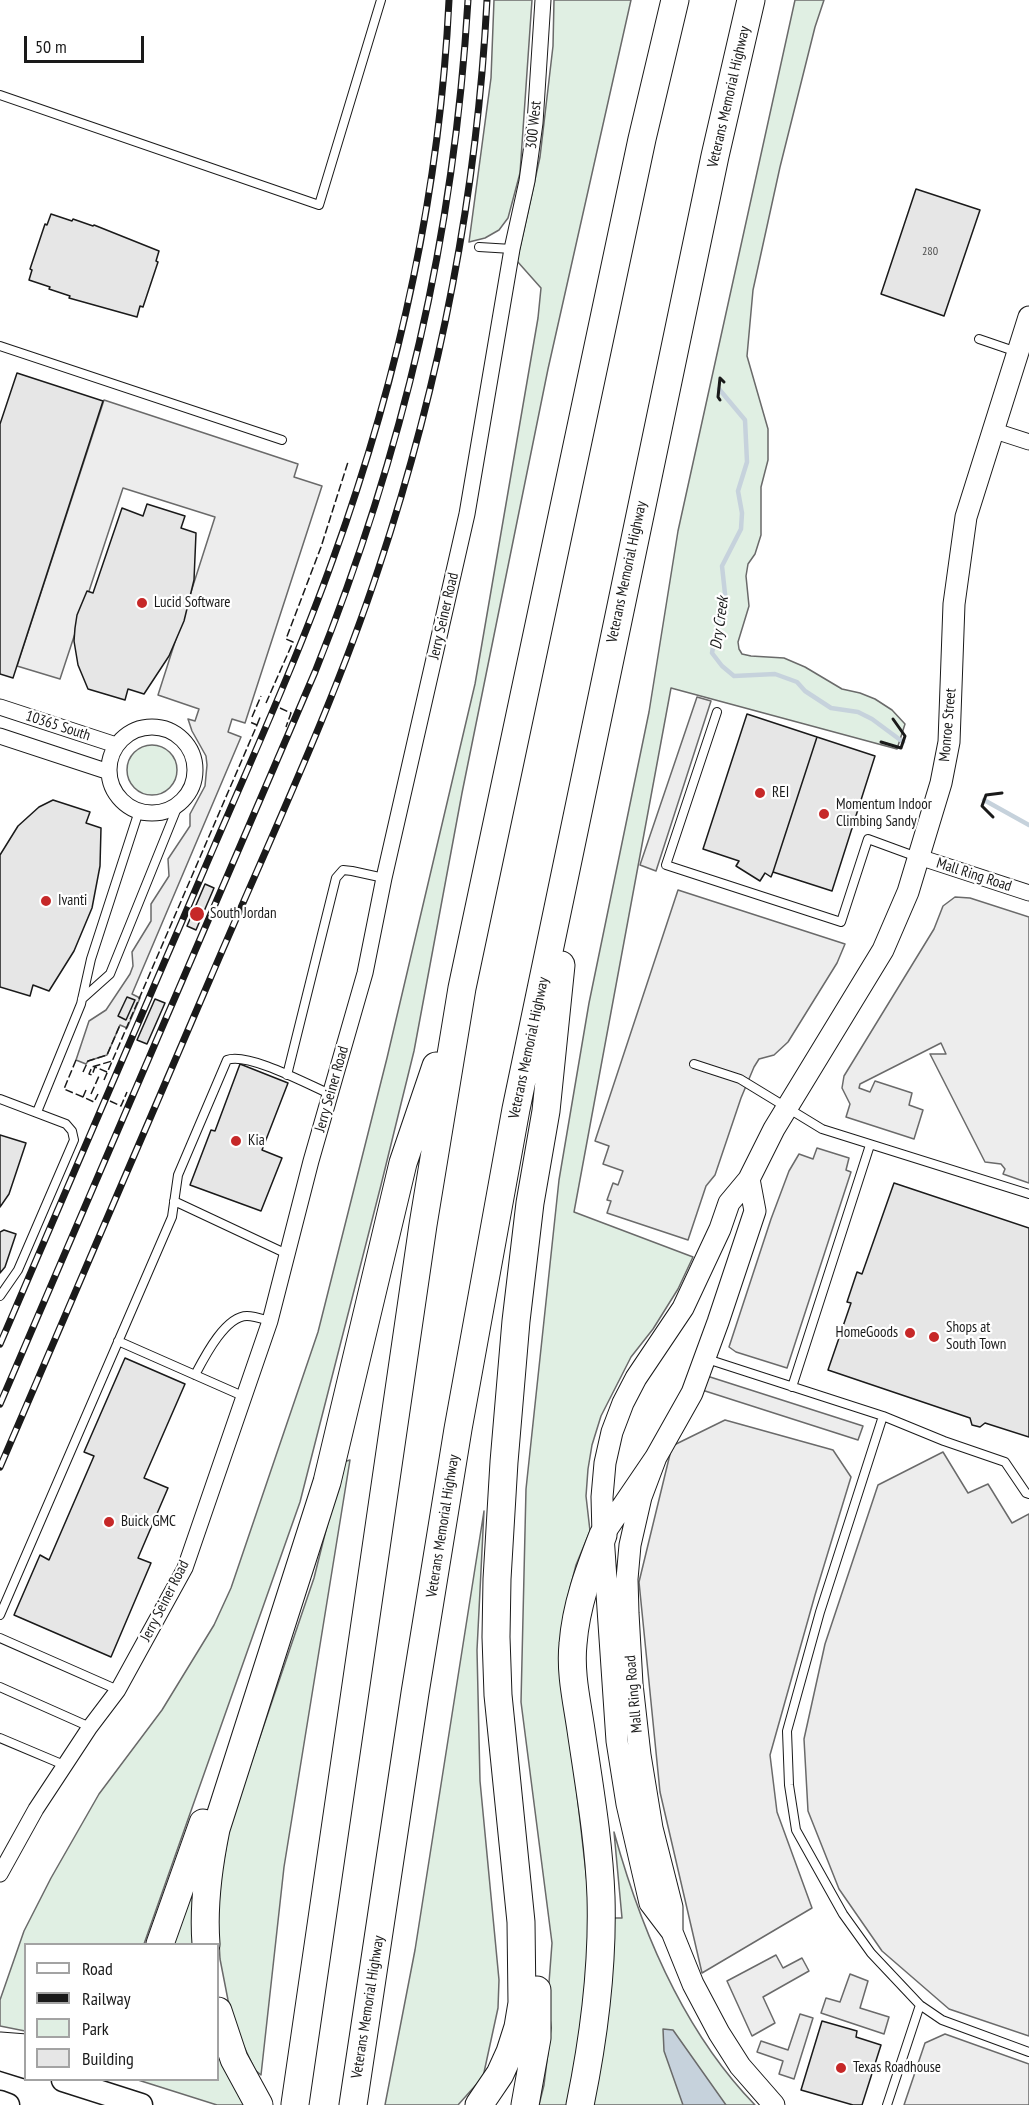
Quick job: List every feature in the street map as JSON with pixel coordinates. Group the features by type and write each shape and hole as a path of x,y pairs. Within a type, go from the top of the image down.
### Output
{"highway":[{"path":"296,2103 423,1226 462,988 640,150 675,0"},
{"name":"Veterans Memorial Highway","path":"353,2105 415,1694 458,1429 514,1120 712,168 751,0"},
{"path":"479,2105 500,2074 510,2052 518,2027 523,1991 521,1923 498,1695 497,1579 516,1321 530,1203 546,1112 576,818"},
{"path":"206,1943 205,1896 210,1853 220,1815 327,1482 403,1163 462,988"},
{"path":"580,2105 591,2051 599,1973 601,1898 595,1827 574,1685 573,1646 578,1603 603,1535"},
{"path":"160,1943 207,1812 267,1666"},
{"path":"521,1923 536,1975 538,2007 534,2059 525,2105"},
{"path":"219,2014 234,2059 256,2101"},
{"path":"0,2046 24,2048"}],"main road":[{"path":"0,2059 24,2066"},
{"path":"69,2081 141,2105"},
{"path":"0,2103 8,2105"}],"street":[{"name":"300 West","path":"512,249 527,181 535,123 543,0"},
{"name":"Jerry Seiner Road","path":"0,1874 36,1809 64,1765 118,1690 185,1568 270,1321 365,974 384,878 467,514 512,249"},
{"name":"Monroe Street","path":"787,1107 883,950 900,912 919,857 941,783 949,742 954,604 966,517 1029,317"},
{"path":"992,430 1029,441"},
{"name":"10365 South","path":"0,707 116,745"},
{"path":"145,727 165,729 182,740 191,753 195,772 191,787 178,803 160,812 140,811 129,806 117,796 110,782 110,758 116,745 127,735 145,727"},
{"name":"10365 South","path":"0,736 109,772"},
{"name":"Mall Ring Road","path":"919,857 1029,893"},
{"name":"Mall Ring Road","path":"774,2105 740,2066 719,2033 693,1984 672,1932 650,1903 627,1803 616,1729 602,1497 605,1463 612,1432 623,1403 645,1364 683,1308 720,1229 729,1203 749,1179 787,1107"},
{"name":"Mall Ring Road","path":"603,1535 656,1457 688,1401 706,1359 755,1211 749,1179"},
{"name":"Mall Ring Road","path":"656,1457 641,1497 630,1545 627,1579 628,1613 632,1684 640,1755 652,1828 672,1906 672,1932"}],"lane":[{"path":"0,95 319,205 381,0"},
{"path":"479,247 512,249"},
{"path":"979,339 1017,352"},
{"path":"0,346 282,440"},
{"path":"717,712 666,865 841,922 868,839 919,857"},
{"path":"82,999 110,974 178,803"},
{"path":"38,1112 82,999 91,959 140,811"},
{"path":"287,1075 336,878 343,870 384,878"},
{"path":"0,1615 172,1217 178,1175 227,1060 234,1057 243,1058 331,1094"},
{"path":"694,1064 740,1079 822,1130 1029,1194"},
{"path":"0,1100 66,1124 72,1131 74,1140 18,1270 0,1296"},
{"path":"792,1387 870,1145"},
{"path":"174,1201 288,1254"},
{"path":"195,1375 209,1349 229,1323 245,1315 270,1321"},
{"path":"118,1341 245,1397"},
{"path":"706,1359 883,1416 944,1441 1005,1462 1029,1494"},
{"path":"883,1416 820,1612 787,1731 789,1785 796,1830 843,1914 871,1953 920,2005 942,2020 1029,2052"},
{"path":"0,1638 118,1690"},
{"path":"0,1687 90,1727"},
{"path":"0,1738 64,1765"},
{"path":"887,2105 920,2005"}],"green space":[{"path":"494,0 532,0 520,173 508,218 499,230 485,238 469,242 491,78"},
{"path":"554,0 631,0 548,369 462,793 414,1051 300,1502 144,1943 24,1943 24,2031 0,2026 0,2000 24,1931 51,1878 99,1794 162,1710 214,1625 231,1588 318,1332 387,1058 475,684 538,318 541,288 517,261 540,157 553,46"},
{"path":"795,0 824,0 815,27 780,167 753,290 747,356 768,429 768,460 761,487 761,535 755,554 748,564 746,576 749,606 738,642 739,649 742,654 784,658 805,667 842,689 875,699 892,710 905,724 897,749 671,688 574,1212 693,1257 678,1289 653,1329 631,1357 601,1416 592,1445 586,1496 590,1531 576,1565 567,1600 568,1715 591,1917 590,1974 568,2105 539,2105 544,2085 551,2028 548,1996 552,1943 521,1702 526,1489 559,1180 589,1003 649,712 678,531"},
{"path":"152,745 166,749 173,756 177,770 173,784 166,791 152,795 138,791 131,784 127,770 131,756 138,749"},
{"path":"350,1460 284,1867 261,2075 255,2070 239,2036 228,2000 220,1959 218,1925 220,1882 230,1825 314,1578 343,1462"},
{"path":"484,1511 477,1650 480,1781 499,1980 498,2008 483,2077 458,2105 385,2105 415,1950"},
{"path":"614,1832 637,1906 668,1978 706,2045 755,2105 591,2105 610,1918 622,1918"},
{"path":"193,1886 193,1943 168,1943"},
{"path":"219,2055 244,2105 217,2105 141,2081 219,2081"}],"shaded area":[{"path":"104,400 298,464 294,477 322,486 245,723 232,719 228,732 241,737 132,994 140,998 127,1028 120,1025 107,1055 88,1061 86,1064 76,1060 89,1021 106,1010 130,974 133,966 132,952 151,921 151,904 169,876 168,859 190,826 190,814 205,786 206,756 188,719 195,721 199,709 158,695 215,517 123,488 60,679 17,666"},
{"path":"697,697 711,701 656,871 640,865"},
{"path":"678,890 845,944 837,963 788,1042 774,1055 759,1059 754,1067 715,1175 706,1186 688,1240 607,1213 611,1201 607,1200 613,1183 618,1185 623,1171 603,1164 609,1146 595,1141"},
{"path":"955,897 970,898 1029,917 1029,1183 1003,1174 1005,1169 1001,1164 985,1162 930,1054 946,1054 941,1043 860,1084 859,1088 870,1092 875,1081 912,1093 909,1105 923,1110 914,1139 846,1117 850,1104 842,1088 844,1076 934,929 943,906"},
{"path":"817,1148 849,1158 846,1170 851,1172 787,1368 736,1352 729,1347 789,1171 799,1154 813,1159"},
{"path":"707,1376 863,1426 858,1440 702,1390"},
{"path":"725,1420 833,1450 851,1477 770,1755 777,1812 812,1908 702,1973 660,1792 639,1582 672,1446"},
{"path":"943,1452 968,1493 988,1484 1012,1523 1029,1514 1029,2036 949,2009 882,1951 839,1889 808,1811 804,1739 825,1644 878,1485"},
{"path":"776,1955 783,1968 802,1958 809,1971 763,1997 775,2023 752,2036 727,1981"},
{"path":"850,1974 868,1981 860,2008 889,2017 884,2034 821,2013 826,1998 840,2002"},
{"path":"800,2014 813,2018 794,2079 779,2074 783,2061 757,2052 761,2041 788,2050"},
{"path":"663,2029 673,2030 726,2105 683,2105 664,2051"},
{"path":"945,2034 1029,2064 1029,2105 904,2105 925,2043"}],"building":[{"path":"916,189 980,210 944,316 881,294"},
{"path":"51,214 94,225 159,251 156,261 158,262 143,307 140,306 137,317 69,298 70,296 29,280 32,270 30,269 45,224 47,225"},
{"path":"17,373 103,401 13,678 0,674 0,424"},
{"path":"147,504 185,516 181,528 196,533 194,580 184,621 169,656 144,694 128,689 125,700 88,689 78,665 74,641 75,628 77,615 87,591 93,593 122,508 143,516"},
{"name":"REI","path":"747,714 817,737 773,872 771,877 765,873 760,881 736,866 739,861 703,849"},
{"name":"Momentum Indoor Climbing Sandy","path":"817,737 875,756 832,891 773,872"},
{"path":"53,800 90,812 86,823 101,828 100,866 92,908 74,951 49,991 33,985 30,996 0,987 0,855 18,826 39,807"},
{"path":"205,884 214,888 196,930 187,926"},
{"path":"127,997 135,1000 126,1020 118,1016"},
{"path":"155,999 165,1003 147,1044 137,1040"},
{"name":"Kia","path":"240,1064 288,1083 262,1150 282,1158 261,1211 190,1185 211,1130 215,1131"},
{"path":"0,1135 26,1143 9,1194 0,1207"},
{"name":"Shops at South Town","path":"894,1183 1029,1228 1029,1437 985,1423 980,1427 972,1425 970,1418 828,1370 851,1303 847,1302 857,1272 862,1274"},
{"path":"4,1230 16,1234 5,1267 0,1273 0,1232"},
{"name":"Buick GMC","path":"125,1358 185,1384 144,1478 168,1488 138,1558 151,1563 111,1657 14,1615 40,1555 49,1560 94,1456 84,1452"},
{"name":"Texas Roadhouse","path":"822,2021 857,2031 856,2037 881,2045 862,2105 853,2105 801,2090"}],"waterway":[{"name":"Dry Creek","path":"719,389 745,420 747,462 738,491 742,513 741,529 722,566 726,603 717,625 712,653 734,676 775,674 797,682 805,691 831,708 858,712 872,719 903,742"},
{"name":"Dry Creek","path":"984,800 1029,825"}],"railway":[{"path":"0,1344 287,677 333,559 356,491 396,354 412,284 436,142 449,0"},
{"path":"0,1404 315,672 374,508 419,343 437,259 451,174 468,0"},
{"path":"0,1467 299,774 341,671 379,567 420,428 452,287 465,216 474,144 487,0"}],"fence":[{"path":"266,703 293,642 286,639 321,547 348,462"},
{"path":"252,717 261,696"},
{"path":"280,708 291,713 286,727"},
{"path":"257,725 261,715"},
{"path":"104,1080 257,725 250,722"},
{"path":"83,1072 88,1061 107,1055 120,1025"},
{"path":"76,1060 64,1089 83,1097"},
{"path":"107,1072 95,1067 92,1075 89,1074 92,1067 112,1061"},
{"path":"91,1094 99,1076"},
{"path":"86,1090 83,1097 94,1102 98,1094"},
{"path":"110,1101 121,1106 127,1092"}],"wall":[{"path":"720,400 718,397 720,378 724,382"},
{"path":"881,742 901,748 905,736 893,719"},
{"path":"993,817 982,806 986,795 1002,793"}],"place":[{"name":"Lucid Software","path":"142,603"},
{"name":"REI","path":"760,793"},
{"name":"Momentum Indoor Climbing Sandy","path":"824,814"},
{"name":"Ivanti","path":"46,901"},
{"name":"South Jordan","path":"197,914"},
{"name":"Kia","path":"236,1141"},
{"name":"HomeGoods","path":"910,1333"},
{"name":"Shops at South Town","path":"934,1337"},
{"name":"Buick GMC","path":"109,1522"},
{"name":"Texas Roadhouse","path":"841,2068"}]}
